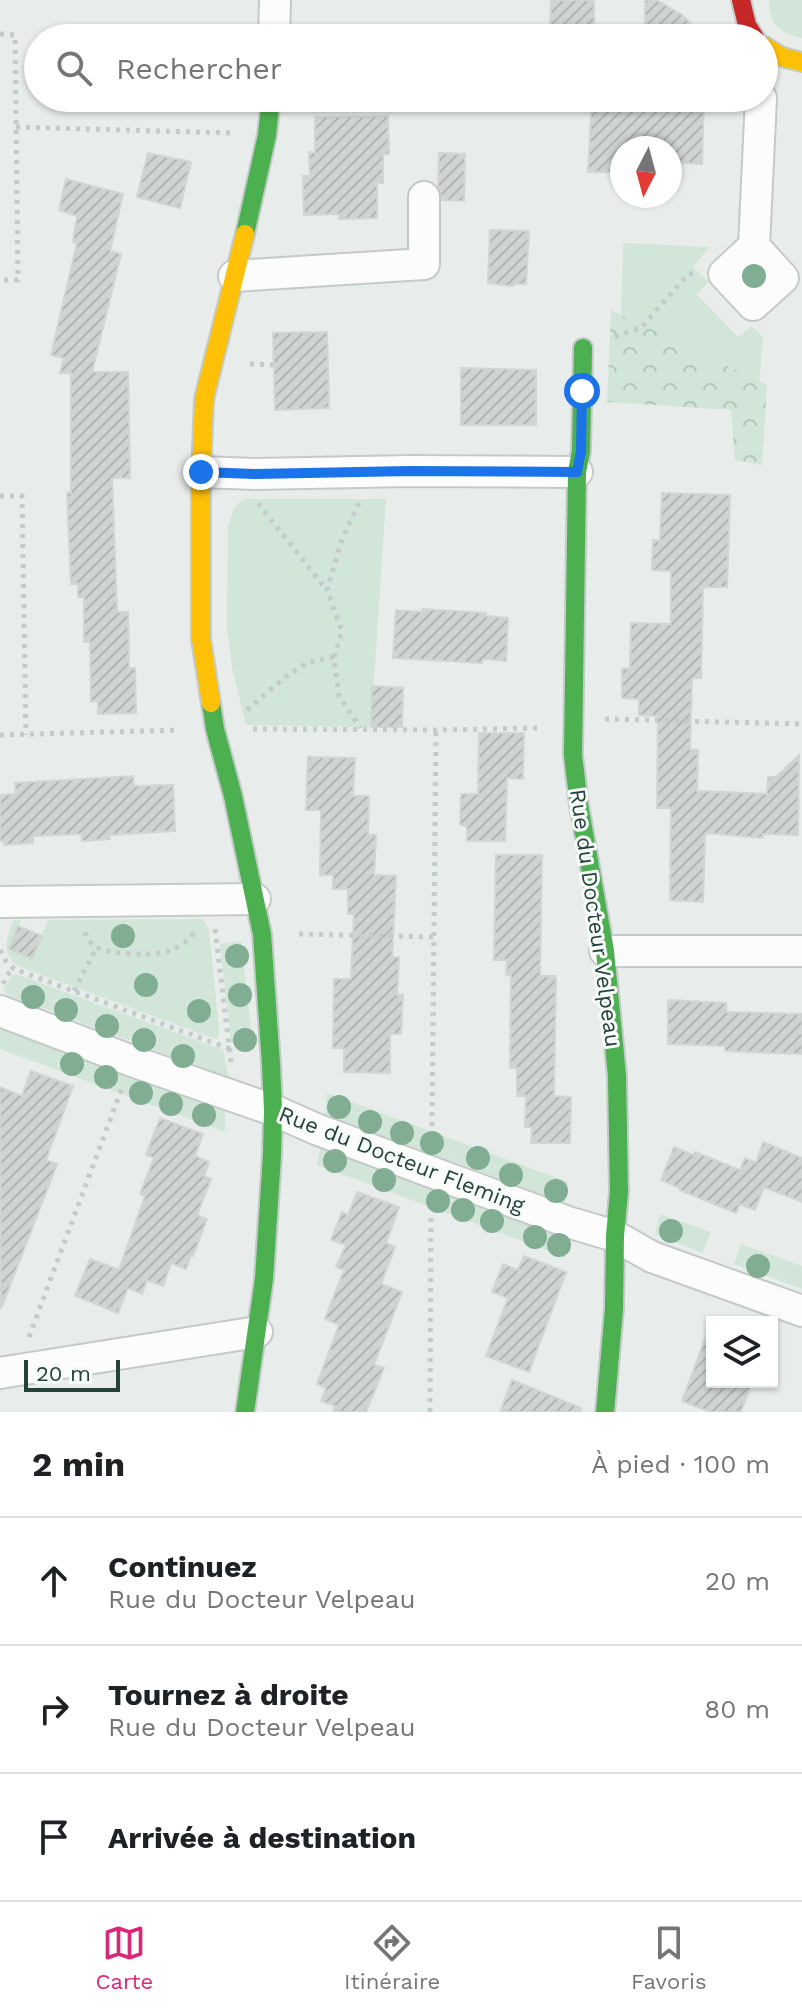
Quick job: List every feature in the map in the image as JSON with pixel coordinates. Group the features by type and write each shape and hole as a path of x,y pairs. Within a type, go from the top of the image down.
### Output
{"street":[{"path":"274,24 275,0"},
{"path":"741,0 747,24"},
{"path":"778,57 802,62"},
{"path":"245,1412 264,1279 273,1110 262,934 233,796 215,729 201,639 201,472 204,399 267,135 269,112"},
{"path":"754,246 783,278 753,305 724,274 754,246 760,112"},
{"path":"234,276 424,264 424,197"},
{"name":"Rue du Docteur Velpeau","path":"583,348 581,451 577,472 573,755 605,951 617,1076 619,1192 614,1309 605,1412"},
{"path":"201,472 577,472"},
{"path":"0,902 255,899"},
{"path":"605,951 802,951"},
{"name":"Rue du Docteur Fleming","path":"0,1011 571,1223 615,1236 652,1257 802,1311"},
{"path":"8,1372 257,1332"}],"path":[{"path":"0,34 15,35 18,280 0,280"},
{"path":"16,127 267,135"},
{"path":"583,348 642,327 688,274 724,274"},
{"path":"245,364 273,365"},
{"path":"327,590 342,539 359,506 364,472"},
{"path":"255,474 260,506 327,590 342,631 334,657 339,696 361,728"},
{"path":"0,496 22,496 26,735"},
{"path":"215,729 249,709 285,677 309,662 334,657"},
{"path":"0,735 215,729 436,730 572,722 802,724"},
{"path":"432,1126 436,730"},
{"path":"213,917 231,1064"},
{"path":"84,920 88,940 97,947 134,953 160,953 172,950 193,934 202,919"},
{"path":"262,934 434,937"},
{"path":"74,991 97,947"},
{"path":"0,950 14,969 241,1052"},
{"path":"8,1372 132,1061"},
{"path":"430,1412 431,1212"}],"green space":[{"path":"769,0 802,0 802,38 781,30 771,15"},
{"path":"623,243 709,247 693,267 709,282 696,294 738,337 751,326 763,337 758,399 619,390"},
{"path":"611,310 767,385 762,465 735,460 731,410 607,402"},
{"path":"244,499 386,499 371,727 246,725 233,673 227,630 228,525 234,508"},
{"path":"202,919 209,929 218,1040 17,966 7,950 13,920 21,920 9,949 32,958 48,920"},
{"path":"241,941 253,1046 231,1043 220,944"},
{"path":"12,975 223,1050 229,1078 6,994 4,989"},
{"path":"0,1029 225,1108 225,1132 0,1049"},
{"path":"327,1093 568,1182 565,1203 325,1114"},
{"path":"320,1148 565,1237 565,1257 317,1165"},
{"path":"660,1214 711,1232 702,1253 655,1234"},
{"path":"741,1244 802,1266 802,1289 734,1264"}],"building":[{"path":"551,0 594,0 594,24 550,24"},
{"path":"645,0 657,0 691,24 645,24"},
{"path":"591,112 704,112 702,164 682,163 682,136 610,136 610,172 588,172"},
{"path":"388,116 389,154 383,154 383,183 377,183 377,218 339,219 339,214 304,215 303,176 310,176 309,152 315,153 315,117"},
{"path":"148,153 191,162 180,208 137,197"},
{"path":"439,153 465,154 464,201 442,200 438,186"},
{"path":"66,179 123,194 110,251 121,254 92,372 128,372 130,478 112,478 117,612 128,612 129,668 135,668 136,713 98,714 98,701 91,702 90,642 84,642 84,597 78,597 78,584 71,584 67,493 71,493 71,373 60,373 64,358 51,355 77,243 73,242 77,216 59,210"},
{"path":"490,230 529,231 526,284 488,283"},
{"path":"327,332 329,408 275,410 273,333"},
{"path":"461,368 536,370 536,425 461,425"},
{"path":"662,493 730,495 727,587 703,587 701,678 692,678 690,750 698,750 697,791 767,794 768,777 776,777 799,755 798,835 762,834 763,838 705,833 703,902 670,900 671,808 657,808 658,716 639,715 639,699 622,698 622,669 630,668 631,623 671,624 671,571 652,570 653,540 660,541"},
{"path":"423,609 486,613 486,616 508,618 506,661 483,659 482,663 393,658 396,610 422,612"},
{"path":"372,686 403,688 402,727 371,727"},
{"path":"479,733 524,733 523,779 507,778 505,841 467,841 467,826 460,825 461,794 478,794"},
{"path":"308,757 355,758 353,796 369,796 368,835 376,835 374,875 396,876 392,957 399,957 397,995 403,995 401,1034 390,1034 390,1073 344,1072 344,1048 333,1048 334,979 351,979 354,914 348,914 348,889 333,889 333,875 320,875 321,810 306,810"},
{"path":"133,776 134,786 173,785 175,831 109,835 110,839 82,841 82,834 33,836 33,843 4,845 4,841 0,841 0,795 16,794 15,783"},
{"path":"496,855 542,855 540,976 556,976 554,1096 571,1097 570,1143 531,1143 532,1127 525,1127 526,1096 517,1096 517,1068 510,1068 511,975 506,975 507,960 494,960"},
{"path":"18,926 42,936 32,959 9,949"},
{"path":"668,1000 726,1003 726,1012 802,1014 802,1054 725,1051 725,1046 668,1044"},
{"path":"31,1071 73,1086 46,1160 57,1164 1,1309 0,1087 22,1096"},
{"path":"160,1118 203,1134 195,1156 209,1162 204,1176 211,1179 197,1215 207,1219 186,1269 171,1263 163,1286 147,1280 142,1294 128,1288 118,1313 75,1296 90,1259 119,1270 145,1196 140,1194 154,1158 146,1155"},
{"path":"763,1142 802,1158 802,1202 764,1187 755,1210 740,1204 736,1213 661,1180 674,1147 740,1170 745,1158 756,1163"},
{"path":"357,1192 399,1207 386,1243 395,1247 381,1284 402,1292 374,1365 384,1368 366,1412 333,1412 335,1406 321,1401 326,1388 317,1384 339,1325 325,1319 344,1270 336,1267 346,1245 331,1240 342,1212 348,1215"},
{"path":"524,1256 566,1272 529,1372 486,1356 508,1298 492,1292 503,1264 518,1270"},
{"path":"706,1337 706,1388 750,1388 741,1412 710,1412 682,1401"},
{"path":"512,1380 581,1408 581,1412 500,1412"}],"traffic: fast":[{"path":"245,234 269,112"},
{"path":"583,348 581,451 577,472 573,755 605,951 617,1076 619,1192 614,1309 605,1412"},
{"path":"211,703 262,934 271,1064 272,1155 264,1279 245,1412"}],"traffic: slow":[{"path":"778,55 802,62"},
{"path":"211,703 201,639 204,399 245,234"}],"traffic: jam":[{"path":"741,0 747,24"}],"route":[{"path":"201,472 577,472 581,451 582,391"}]}
